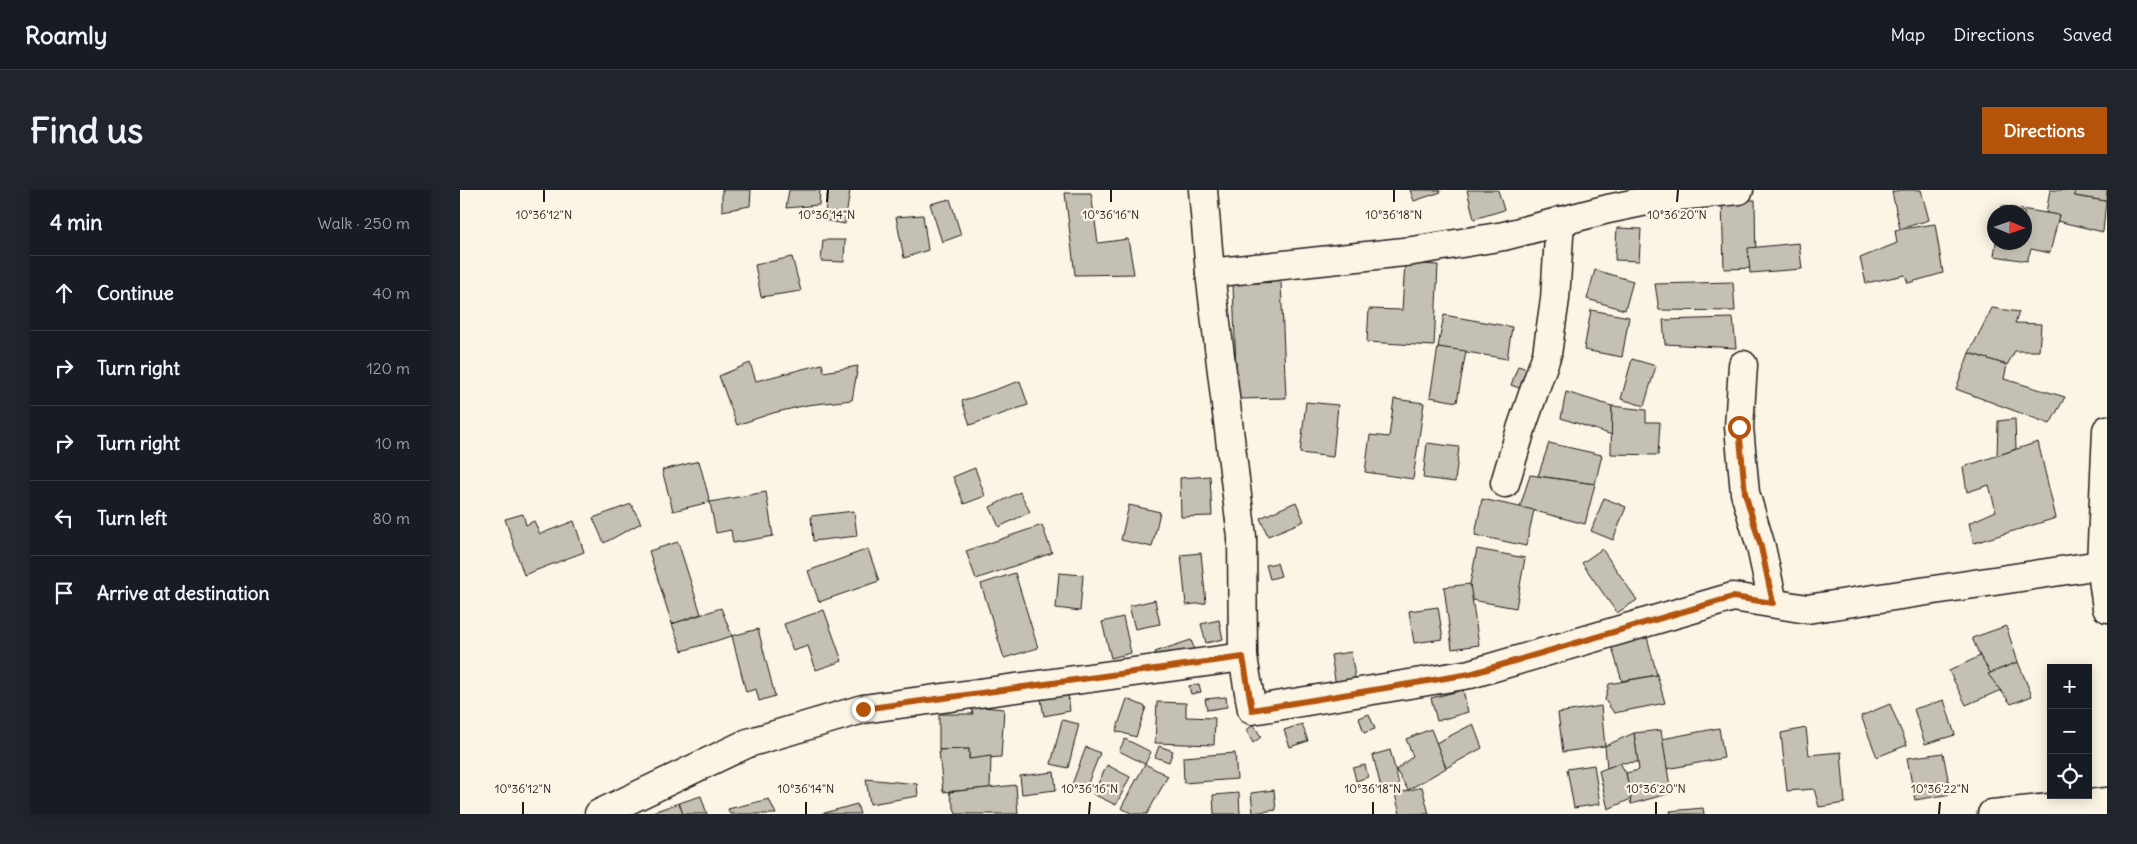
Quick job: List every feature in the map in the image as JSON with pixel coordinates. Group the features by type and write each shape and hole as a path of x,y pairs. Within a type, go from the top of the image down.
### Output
{"street":[{"path":"1203,190 1210,273 1242,537 1243,657 1252,710 1470,674 1733,597 1807,609 2104,564"},
{"path":"1210,273 1413,251 1504,236 1608,208 1666,197 1739,190"},
{"path":"1505,483 1547,354 1555,300 1560,221"},
{"path":"1743,364 1739,427 1745,493 1761,547 1773,603"},
{"path":"2107,430 2104,564 2107,608"},
{"path":"599,814 748,742 863,709 1243,657"},
{"path":"1992,814 2107,802"}],"building":[{"path":"722,190 751,190 750,206 722,211"},
{"path":"789,190 820,190 819,205 786,208"},
{"path":"828,190 850,190 845,224 824,220"},
{"path":"1410,190 1440,190 1441,192 1414,201"},
{"path":"1467,190 1498,190 1504,210 1474,219"},
{"path":"1921,190 1929,220 1900,229 1892,192"},
{"path":"2050,190 2075,190 2075,196 2106,201 2103,232 2057,221 2059,215 2046,213"},
{"path":"2075,190 2107,190 2106,201 2075,196"},
{"path":"1065,193 1091,193 1098,243 1128,239 1134,274 1075,275"},
{"path":"950,199 961,235 942,242 930,204"},
{"path":"1755,200 1756,268 1724,269 1722,201"},
{"path":"2032,211 2059,215 2050,253 2032,249"},
{"path":"923,215 928,250 904,258 896,217"},
{"path":"1935,224 1943,273 1908,283 1905,275 1866,283 1860,258 1897,243 1895,230"},
{"path":"1617,228 1641,229 1639,261 1615,260"},
{"path":"823,240 845,240 844,262 821,261"},
{"path":"1799,243 1802,269 1750,273 1748,248"},
{"path":"1995,250 2031,250 2027,261 1994,256"},
{"path":"792,257 801,291 761,297 755,265"},
{"path":"1405,263 1438,265 1434,346 1367,342 1369,309 1402,310"},
{"path":"1595,270 1633,281 1625,310 1587,299"},
{"path":"1281,282 1286,398 1237,399 1233,284"},
{"path":"1733,282 1735,311 1659,310 1655,284"},
{"path":"1992,308 2019,312 2015,323 2041,324 2039,351 2015,351 2007,365 1969,353"},
{"path":"1591,310 1629,317 1622,357 1584,350"},
{"path":"1444,315 1512,327 1507,359 1438,347"},
{"path":"1733,318 1736,348 1665,344 1663,320"},
{"path":"1438,347 1466,351 1457,402 1430,397"},
{"path":"1969,353 2007,365 2004,379 2065,397 2050,424 1956,389"},
{"path":"1632,359 1656,366 1644,406 1621,399"},
{"path":"750,363 756,381 822,364 824,372 858,366 852,400 807,405 773,413 737,425 719,376"},
{"path":"1518,366 1534,371 1527,391 1511,385"},
{"path":"1020,381 1028,405 970,425 962,401"},
{"path":"1566,392 1612,406 1612,435 1561,418"},
{"path":"1394,399 1424,403 1413,479 1365,472 1370,435 1389,437"},
{"path":"1306,402 1338,405 1333,457 1300,453"},
{"path":"1612,406 1646,410 1646,422 1660,422 1658,455 1611,454"},
{"path":"2015,419 2016,449 1997,456 1998,421"},
{"path":"2038,442 2056,518 1974,543 1969,523 1996,511 1989,485 1967,492 1963,467"},
{"path":"1427,443 1459,447 1455,482 1423,478"},
{"path":"1549,443 1602,455 1595,484 1538,476"},
{"path":"699,461 710,502 673,511 662,470"},
{"path":"975,468 985,496 964,504 953,477"},
{"path":"1530,475 1595,484 1585,524 1520,507"},
{"path":"1210,476 1212,516 1181,517 1180,478"},
{"path":"766,492 773,536 733,543 731,530 716,533 710,502"},
{"path":"1020,492 1030,512 999,527 990,507"},
{"path":"1604,498 1626,507 1613,540 1591,531"},
{"path":"1482,499 1534,510 1526,546 1475,535"},
{"path":"1296,502 1304,521 1268,536 1260,518"},
{"path":"631,504 641,523 604,543 593,518"},
{"path":"1129,505 1160,512 1152,547 1121,540"},
{"path":"854,511 857,536 813,541 811,516"},
{"path":"523,514 526,525 534,521 540,534 574,521 584,552 524,575 505,519"},
{"path":"1042,525 1052,553 976,579 966,551"},
{"path":"678,542 701,614 672,624 649,551"},
{"path":"868,549 879,581 819,602 808,571"},
{"path":"1477,549 1525,558 1516,608 1467,599"},
{"path":"1602,549 1637,600 1617,613 1582,563"},
{"path":"1201,553 1206,603 1186,605 1181,555"},
{"path":"1277,563 1281,576 1270,579 1266,565"},
{"path":"1015,573 1038,648 1004,658 981,584"},
{"path":"1059,573 1083,575 1080,611 1056,608"},
{"path":"1470,584 1479,645 1452,649 1444,587"},
{"path":"1155,600 1160,624 1135,629 1129,606"},
{"path":"1438,607 1443,639 1414,643 1409,611"},
{"path":"721,608 732,636 682,651 672,624"},
{"path":"824,610 842,661 816,670 808,646 793,651 784,624"},
{"path":"1123,617 1131,653 1111,658 1102,622"},
{"path":"1219,620 1223,639 1206,643 1201,624"},
{"path":"2006,626 2018,662 1988,674 1972,638"},
{"path":"758,629 775,696 759,701 756,689 746,692 732,636"},
{"path":"1646,633 1657,675 1622,681 1611,644"},
{"path":"1191,640 1195,651 1159,664 1155,652"},
{"path":"1351,652 1356,683 1336,686 1331,655"},
{"path":"1980,656 2001,690 1966,705 1949,671"},
{"path":"2018,662 2032,696 2011,704 1988,674"},
{"path":"1657,675 1665,703 1614,713 1605,700 1609,684"},
{"path":"1199,684 1201,692 1191,694 1189,686"},
{"path":"1463,690 1468,712 1437,721 1431,698"},
{"path":"1068,695 1070,711 1044,716 1041,699"},
{"path":"1226,697 1227,707 1207,710 1205,699"},
{"path":"1127,699 1146,707 1136,737 1116,731"},
{"path":"1944,700 1955,735 1925,744 1914,709"},
{"path":"1157,702 1186,703 1186,717 1215,718 1214,745 1155,743"},
{"path":"1890,704 1907,745 1877,757 1861,716"},
{"path":"971,706 1004,709 1001,757 969,759 969,749 939,750 939,714 973,714"},
{"path":"1601,706 1605,746 1563,752 1558,713"},
{"path":"1369,714 1375,729 1364,733 1359,718"},
{"path":"1062,720 1079,724 1068,768 1051,764"},
{"path":"1302,724 1308,741 1290,747 1284,730"},
{"path":"1473,724 1482,748 1446,768 1436,743"},
{"path":"1254,725 1261,737 1253,743 1246,730"},
{"path":"1719,728 1724,758 1667,769 1662,739"},
{"path":"1806,728 1809,755 1841,752 1845,803 1819,807 1814,789 1787,791 1781,733"},
{"path":"1431,729 1446,768 1408,790 1396,770 1413,756 1406,739"},
{"path":"1661,730 1671,793 1631,804 1626,773 1639,770 1634,733"},
{"path":"1634,733 1638,762 1620,763 1607,768 1605,746"},
{"path":"1125,739 1151,752 1145,764 1119,751"},
{"path":"1159,746 1173,751 1169,762 1155,757"},
{"path":"1086,747 1100,753 1084,793 1071,787"},
{"path":"969,749 969,759 991,756 990,788 943,792 939,750"},
{"path":"1390,750 1400,788 1382,792 1373,755"},
{"path":"1235,753 1237,779 1184,783 1183,757"},
{"path":"1943,753 1951,794 1915,800 1907,758"},
{"path":"1620,763 1626,773 1631,799 1608,809 1599,771"},
{"path":"1145,764 1168,776 1147,814 1133,814 1121,808"},
{"path":"1107,765 1130,777 1116,805 1093,794"},
{"path":"1365,765 1368,777 1356,781 1353,768"},
{"path":"1594,765 1600,804 1574,808 1567,769"},
{"path":"1054,772 1056,790 1022,794 1020,776"},
{"path":"866,779 917,784 918,796 870,804"},
{"path":"1016,785 1018,814 956,814 949,792"},
{"path":"1422,787 1429,814 1400,814 1395,794"},
{"path":"1274,790 1276,810 1253,813 1251,793"},
{"path":"1239,793 1240,814 1214,814 1213,795"},
{"path":"701,796 707,814 683,814 679,803"},
{"path":"769,799 776,814 730,814 728,809"},
{"path":"679,803 683,814 647,814"},
{"path":"857,804 860,814 821,814"},
{"path":"1703,808 1704,814 1671,814 1670,811"}],"route":[{"path":"863,709 1243,657 1252,710 1470,674 1733,597 1773,603 1761,547 1745,493 1739,427"}]}
